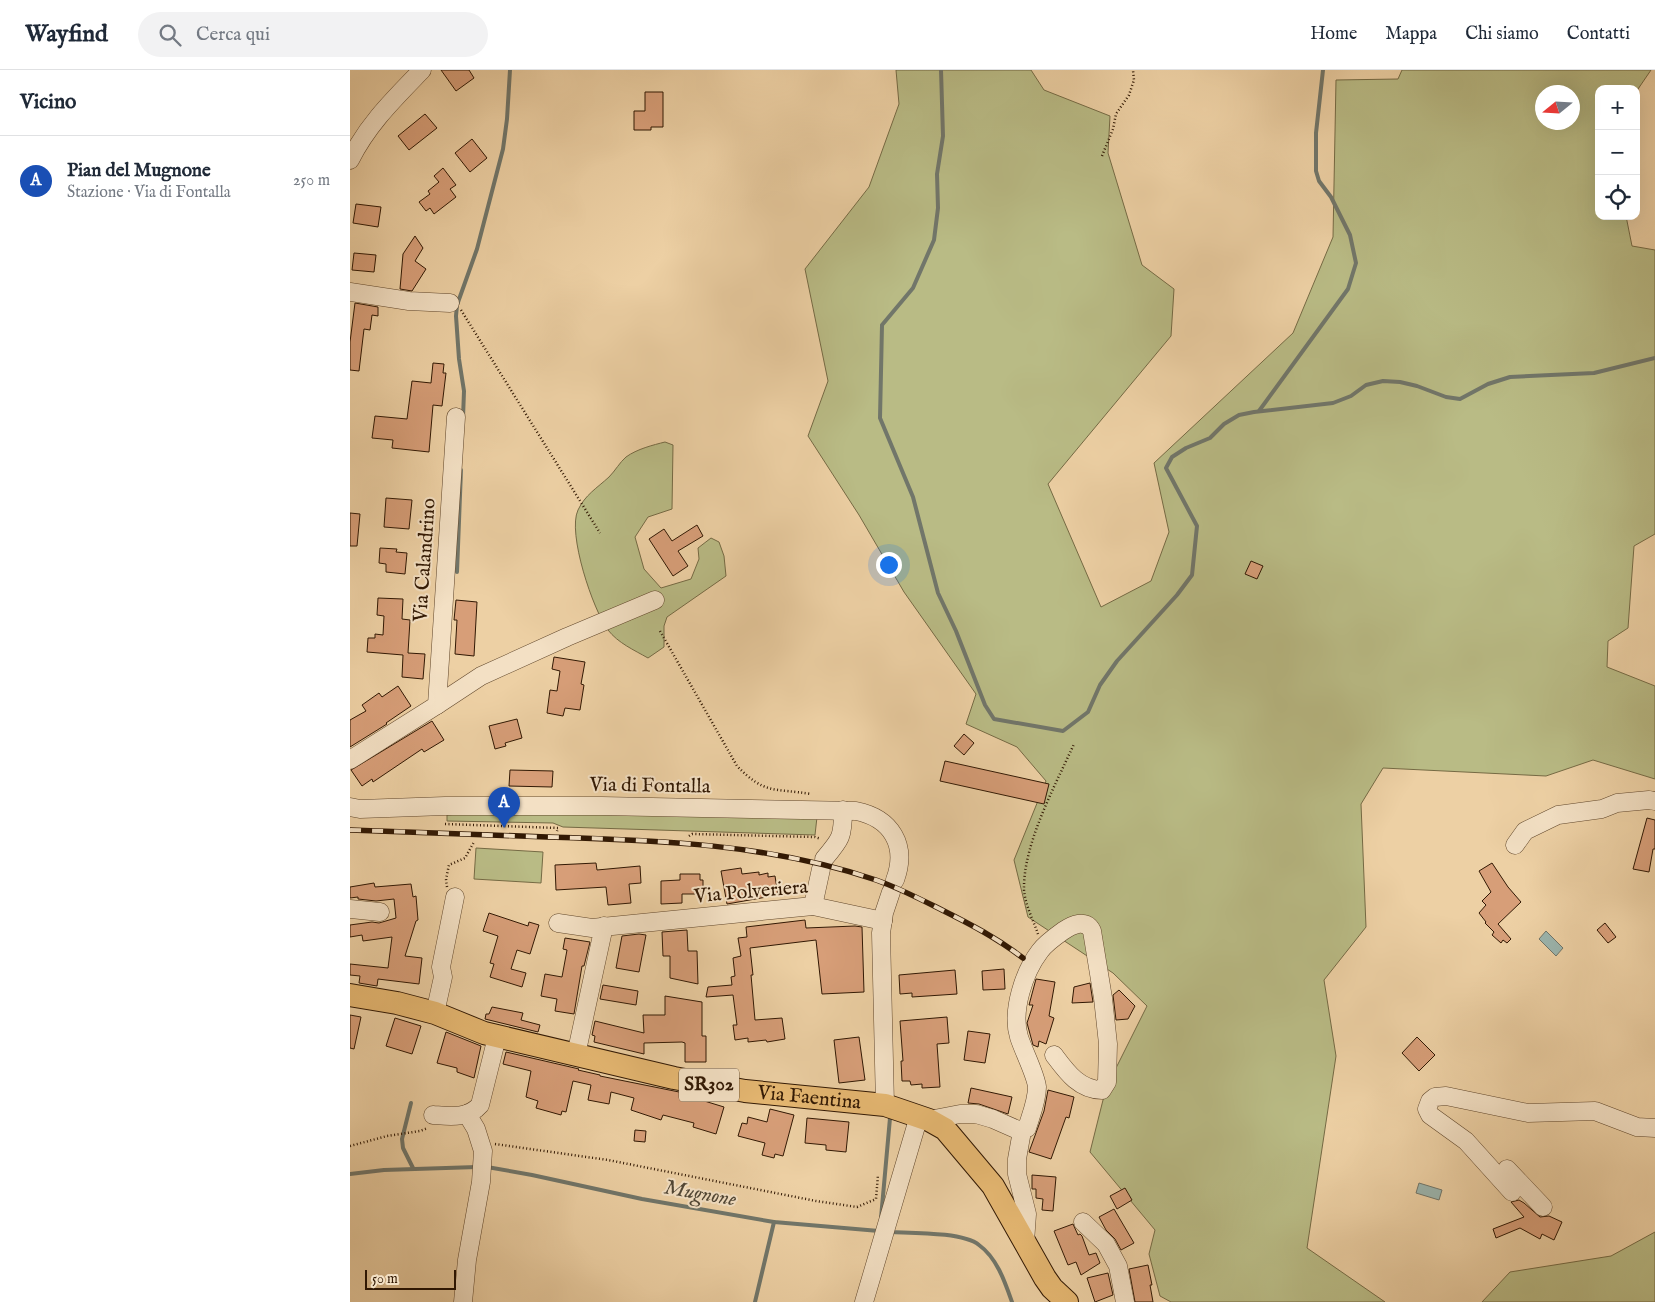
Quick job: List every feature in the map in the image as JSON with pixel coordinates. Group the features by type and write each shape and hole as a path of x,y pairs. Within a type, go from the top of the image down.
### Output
{"main road":[{"name":"Via Faentina","path":"350,995 397,1002 431,1011 496,1037 674,1078 728,1088 885,1105 924,1118 945,1129 983,1173 1001,1198 1045,1278 1052,1288 1067,1302"}],"street":[{"path":"350,160 364,134 374,121 422,70"},
{"path":"350,292 409,301 450,303"},
{"name":"Via Calandrino","path":"437,706 456,417"},
{"path":"350,760 437,706 481,676 654,600"},
{"path":"1516,845 1525,831 1558,815 1602,809 1617,803 1655,801"},
{"name":"Via di Fontalla","path":"350,807 360,809 446,806 592,806 861,812 884,822 891,830 898,844 899,869 882,921"},
{"path":"813,906 823,864 837,844 843,831 835,810"},
{"path":"431,1011 443,977 442,966 455,897"},
{"name":"Via Polveriera","path":"558,923 592,928 813,906 882,921"},
{"path":"350,909 380,912"},
{"path":"882,921 885,1105"},
{"path":"864,1302 893,1204 924,1118 976,1114 992,1118 1018,1130 1028,1128 1035,1103 1037,1086 1018,1034 1016,1015 1025,978 1040,950 1076,924 1085,924 1090,926 1092,931 1103,998 1108,1044 1107,1082 1102,1090 1092,1090 1068,1075 1054,1055"},
{"path":"576,1055 604,926"},
{"path":"433,1115 467,1114 474,1111 480,1105 496,1037"},
{"path":"1512,1192 1466,1141 1430,1115 1427,1109 1434,1097 1439,1096 1528,1113 1595,1111 1637,1127 1655,1128"},
{"path":"463,1302 467,1260 481,1177 482,1147 476,1128 467,1114"},
{"path":"1449,1129 1452,1127 1461,1128 1474,1134 1543,1207"},
{"path":"1022,1130 1017,1159 1017,1174 1026,1214 1025,1242"},
{"path":"1083,1222 1106,1244 1118,1266 1125,1302"}],"path":[{"path":"1102,156 1113,129 1116,114 1129,95 1134,80 1133,70"},
{"path":"450,303 457,305 464,315 600,533"},
{"path":"660,631 737,766 750,780 762,787 775,790 812,794 835,810"},
{"path":"1040,950 1039,936 1024,891 1026,864 1041,817 1074,744"},
{"path":"445,824 558,828 557,831"},
{"path":"689,836 692,834 815,837 837,844"},
{"path":"455,897 447,892 446,878 448,865 465,858 474,842"},
{"path":"350,1146 407,1133"},
{"path":"482,1147 608,1160 816,1201 857,1206 876,1199 878,1175"}],"green space":[{"path":"896,70 1031,70 1044,90 1110,116 1108,153 1142,265 1174,289 1171,336 1048,484 1101,607 1151,581 1169,532 1154,463 1293,333 1333,237 1336,80 1398,79 1402,70 1651,70 1640,86 1595,85 1595,220 1627,220 1632,246 1655,250 1655,534 1634,546 1628,628 1608,641 1607,667 1655,686 1655,779 1593,760 1546,776 1383,768 1361,804 1366,927 1324,980 1336,1056 1307,1248 1385,1302 1171,1302 1160,1296 1149,1254 1155,1230 1090,1152 1106,1088 1147,1006 1113,973 1028,917 1014,860 1046,781 1017,747 966,724 976,694 904,592 859,515 808,436 828,381 805,269 869,187 899,104"},
{"path":"665,442 673,445 672,509 648,517 635,537 644,569 661,588 691,579 699,559 698,548 711,538 719,542 724,556 726,576 667,617 664,626 664,647 648,658 616,639 602,620 583,571 576,536 576,521 578,510 584,500 609,477 626,457 650,446"},
{"path":"470,813 817,817 815,835 563,827 553,823 447,821 447,815"},
{"path":"476,848 543,852 541,883 474,879"},
{"path":"1655,1232 1655,1302 1482,1302 1510,1272 1611,1256"}],"water":[{"path":"1546,931 1563,948 1556,956 1539,939"},
{"path":"1419,1183 1442,1190 1439,1200 1416,1193"}],"building":[{"path":"441,70 469,70 474,78 456,91"},
{"path":"645,92 663,92 663,127 651,127 651,130 634,130 634,111 645,111"},
{"path":"425,114 437,128 409,150 398,136"},
{"path":"472,139 487,158 470,172 455,153"},
{"path":"443,168 456,185 450,189 456,197 434,214 430,208 426,211 419,202 430,194 428,191 439,182 434,176"},
{"path":"356,204 381,207 378,227 353,223"},
{"path":"415,236 423,248 415,261 426,269 412,291 400,289 403,254"},
{"path":"354,253 376,255 374,272 352,270"},
{"path":"355,303 378,307 378,316 372,315 370,330 364,329 359,371 350,370 350,342"},
{"path":"433,363 444,364 443,373 446,373 442,406 433,405 429,452 392,448 393,440 372,438 375,416 407,419 412,381 431,383"},
{"path":"386,498 412,500 409,529 384,527"},
{"path":"350,513 360,514 357,546 350,546"},
{"path":"697,525 703,536 678,551 688,566 673,576 649,539 664,529 672,541"},
{"path":"380,548 397,549 396,552 407,553 405,574 386,572 386,564 379,563"},
{"path":"1251,561 1263,566 1257,579 1245,574"},
{"path":"378,598 403,599 402,619 410,620 408,653 425,654 423,679 402,677 403,655 367,652 368,638 375,638 375,634 383,635 384,616 377,615"},
{"path":"456,600 477,602 474,656 455,654 457,620 454,620"},
{"path":"554,657 585,662 581,684 584,685 580,710 565,708 563,716 547,713 550,690 557,691 560,671 552,669"},
{"path":"398,686 411,706 387,724 350,747 350,720 366,711 362,705 379,693 382,697"},
{"path":"517,719 522,738 505,743 506,746 495,749 489,726"},
{"path":"432,721 444,740 424,752 422,749 373,782 372,779 362,786 351,770"},
{"path":"964,734 974,743 964,755 954,746"},
{"path":"945,761 1049,784 1044,804 940,781"},
{"path":"510,770 553,771 552,787 509,786"},
{"path":"1647,818 1655,820 1655,849 1653,849 1649,872 1633,869"},
{"path":"596,863 597,870 640,866 641,883 629,884 631,903 608,905 606,887 556,890 555,865"},
{"path":"1492,863 1521,902 1498,924 1511,939 1507,943 1503,940 1501,943 1492,935 1494,932 1479,913 1486,905 1482,901 1491,892 1479,871"},
{"path":"741,868 742,874 759,872 759,875 768,873 768,877 775,876 778,895 727,904 721,871"},
{"path":"680,874 700,874 700,880 703,880 703,894 682,894 682,903 661,904 661,881 680,880"},
{"path":"374,883 375,887 411,884 413,897 416,896 418,920 416,921 405,956 422,958 419,984 378,979 377,986 359,983 360,976 350,975 350,964 388,968 392,937 363,941 362,935 350,937 350,925 379,923 396,918 394,899 376,901 358,899 358,897 350,898 350,887"},
{"path":"489,913 528,926 529,922 539,925 530,954 517,950 511,969 526,973 522,987 490,977 494,964 490,963 498,936 483,931"},
{"path":"805,920 806,928 862,927 864,992 822,994 816,940 750,948 755,1020 782,1018 785,1039 767,1042 766,1040 748,1042 748,1038 735,1040 733,1025 737,1025 733,995 706,997 708,987 732,985 731,977 735,976 733,958 741,956 738,938 747,937 746,927"},
{"path":"1605,923 1616,937 1608,943 1597,930"},
{"path":"687,930 688,951 697,951 698,984 670,978 670,956 663,956 662,932"},
{"path":"646,935 639,972 616,968 622,936"},
{"path":"565,938 590,942 584,966 582,966 574,1014 555,1011 557,999 541,996 545,974 562,977 567,950 563,949"},
{"path":"1004,969 1005,989 983,990 982,971"},
{"path":"955,970 957,994 912,997 912,993 900,994 899,975"},
{"path":"1036,979 1055,982 1049,1016 1054,1018 1046,1044 1039,1041 1038,1047 1033,1045 1027,1023 1033,1005 1029,1005"},
{"path":"1090,983 1093,1002 1072,1003 1074,987"},
{"path":"603,985 638,991 636,1005 600,999"},
{"path":"1119,990 1135,1006 1128,1019 1116,1020 1113,995"},
{"path":"665,996 702,1002 702,1036 706,1036 706,1062 685,1062 685,1043 682,1042 644,1043 644,1054 594,1042 595,1036 592,1035 595,1021 644,1033 643,1015 665,1015"},
{"path":"492,1007 523,1013 521,1020 540,1025 538,1032 485,1019 486,1014 489,1014"},
{"path":"350,1015 361,1017 354,1049 350,1048"},
{"path":"947,1017 949,1043 937,1044 940,1087 922,1088 922,1084 911,1085 910,1081 902,1081 901,1061 903,1061 900,1021"},
{"path":"395,1018 421,1026 412,1054 386,1046"},
{"path":"968,1031 990,1034 985,1063 964,1060"},
{"path":"446,1032 481,1046 474,1078 457,1072 457,1068 437,1063"},
{"path":"859,1037 865,1080 839,1083 834,1040"},
{"path":"1417,1037 1435,1055 1419,1071 1402,1053"},
{"path":"506,1052 579,1069 600,1076 689,1094 688,1096 724,1107 716,1134 693,1127 694,1123 663,1115 661,1120 631,1110 634,1098 611,1092 609,1104 588,1100 591,1085 573,1081 566,1112 562,1111 561,1115 536,1108 538,1101 526,1097 531,1071 503,1064"},
{"path":"971,1088 1012,1097 1008,1114 979,1104 968,1103"},
{"path":"1048,1090 1074,1097 1069,1118 1066,1117 1051,1159 1029,1152 1044,1111"},
{"path":"770,1109 794,1115 783,1156 775,1154 774,1158 762,1155 765,1143 738,1136 742,1123 747,1124 748,1117 767,1122"},
{"path":"807,1118 849,1122 846,1152 826,1150 826,1145 805,1143"},
{"path":"635,1130 646,1131 645,1142 634,1141"},
{"path":"1032,1175 1056,1177 1053,1211 1042,1210 1043,1199 1036,1198 1036,1189 1032,1189"},
{"path":"1125,1188 1132,1200 1117,1209 1110,1196"},
{"path":"1519,1200 1540,1217 1549,1216 1562,1222 1554,1240 1542,1234 1540,1239 1520,1228 1496,1238 1493,1229 1524,1217 1511,1202"},
{"path":"1114,1209 1134,1243 1121,1250 1099,1217"},
{"path":"1073,1224 1078,1235 1082,1236 1089,1255 1096,1253 1100,1263 1081,1275 1076,1262 1068,1265 1054,1231"},
{"path":"1148,1265 1153,1302 1135,1302 1129,1269"},
{"path":"1108,1273 1113,1295 1095,1302 1087,1278"}],"waterway":[{"path":"463,418 464,391 459,359 457,305 477,249 503,149 510,70"},
{"path":"941,70 943,136 937,174 938,208 934,240 913,288 882,325 880,418 913,497 938,593 956,631 985,705 994,719 1063,731 1088,712 1100,685 1117,661 1177,595 1192,575 1197,526 1166,468 1172,457 1186,448 1210,438 1224,424 1239,415 1333,403 1351,396 1366,385 1383,381 1400,382 1446,397 1460,399 1488,384 1510,377 1594,373 1655,358"},
{"path":"1259,411 1348,289 1356,263 1350,235 1331,197 1319,181 1316,171 1316,133 1323,70"},
{"path":"457,572 461,470"},
{"path":"411,1103 402,1139 403,1148 413,1168"},
{"path":"881,1218 890,1118"},
{"name":"Mugnone","path":"350,1174 384,1170 477,1167"},
{"name":"Mugnone","path":"487,1167 642,1199 774,1222 879,1231"},
{"path":"755,1302 774,1222"},
{"name":"Mugnone","path":"891,1232 950,1235 979,1245 996,1263 1012,1302"}],"railway":[{"path":"350,830 672,842 755,851 836,868 876,880 901,890 973,926 1023,958"}],"place":[{"name":"Pian del Mugnone","path":"504,828"}]}
